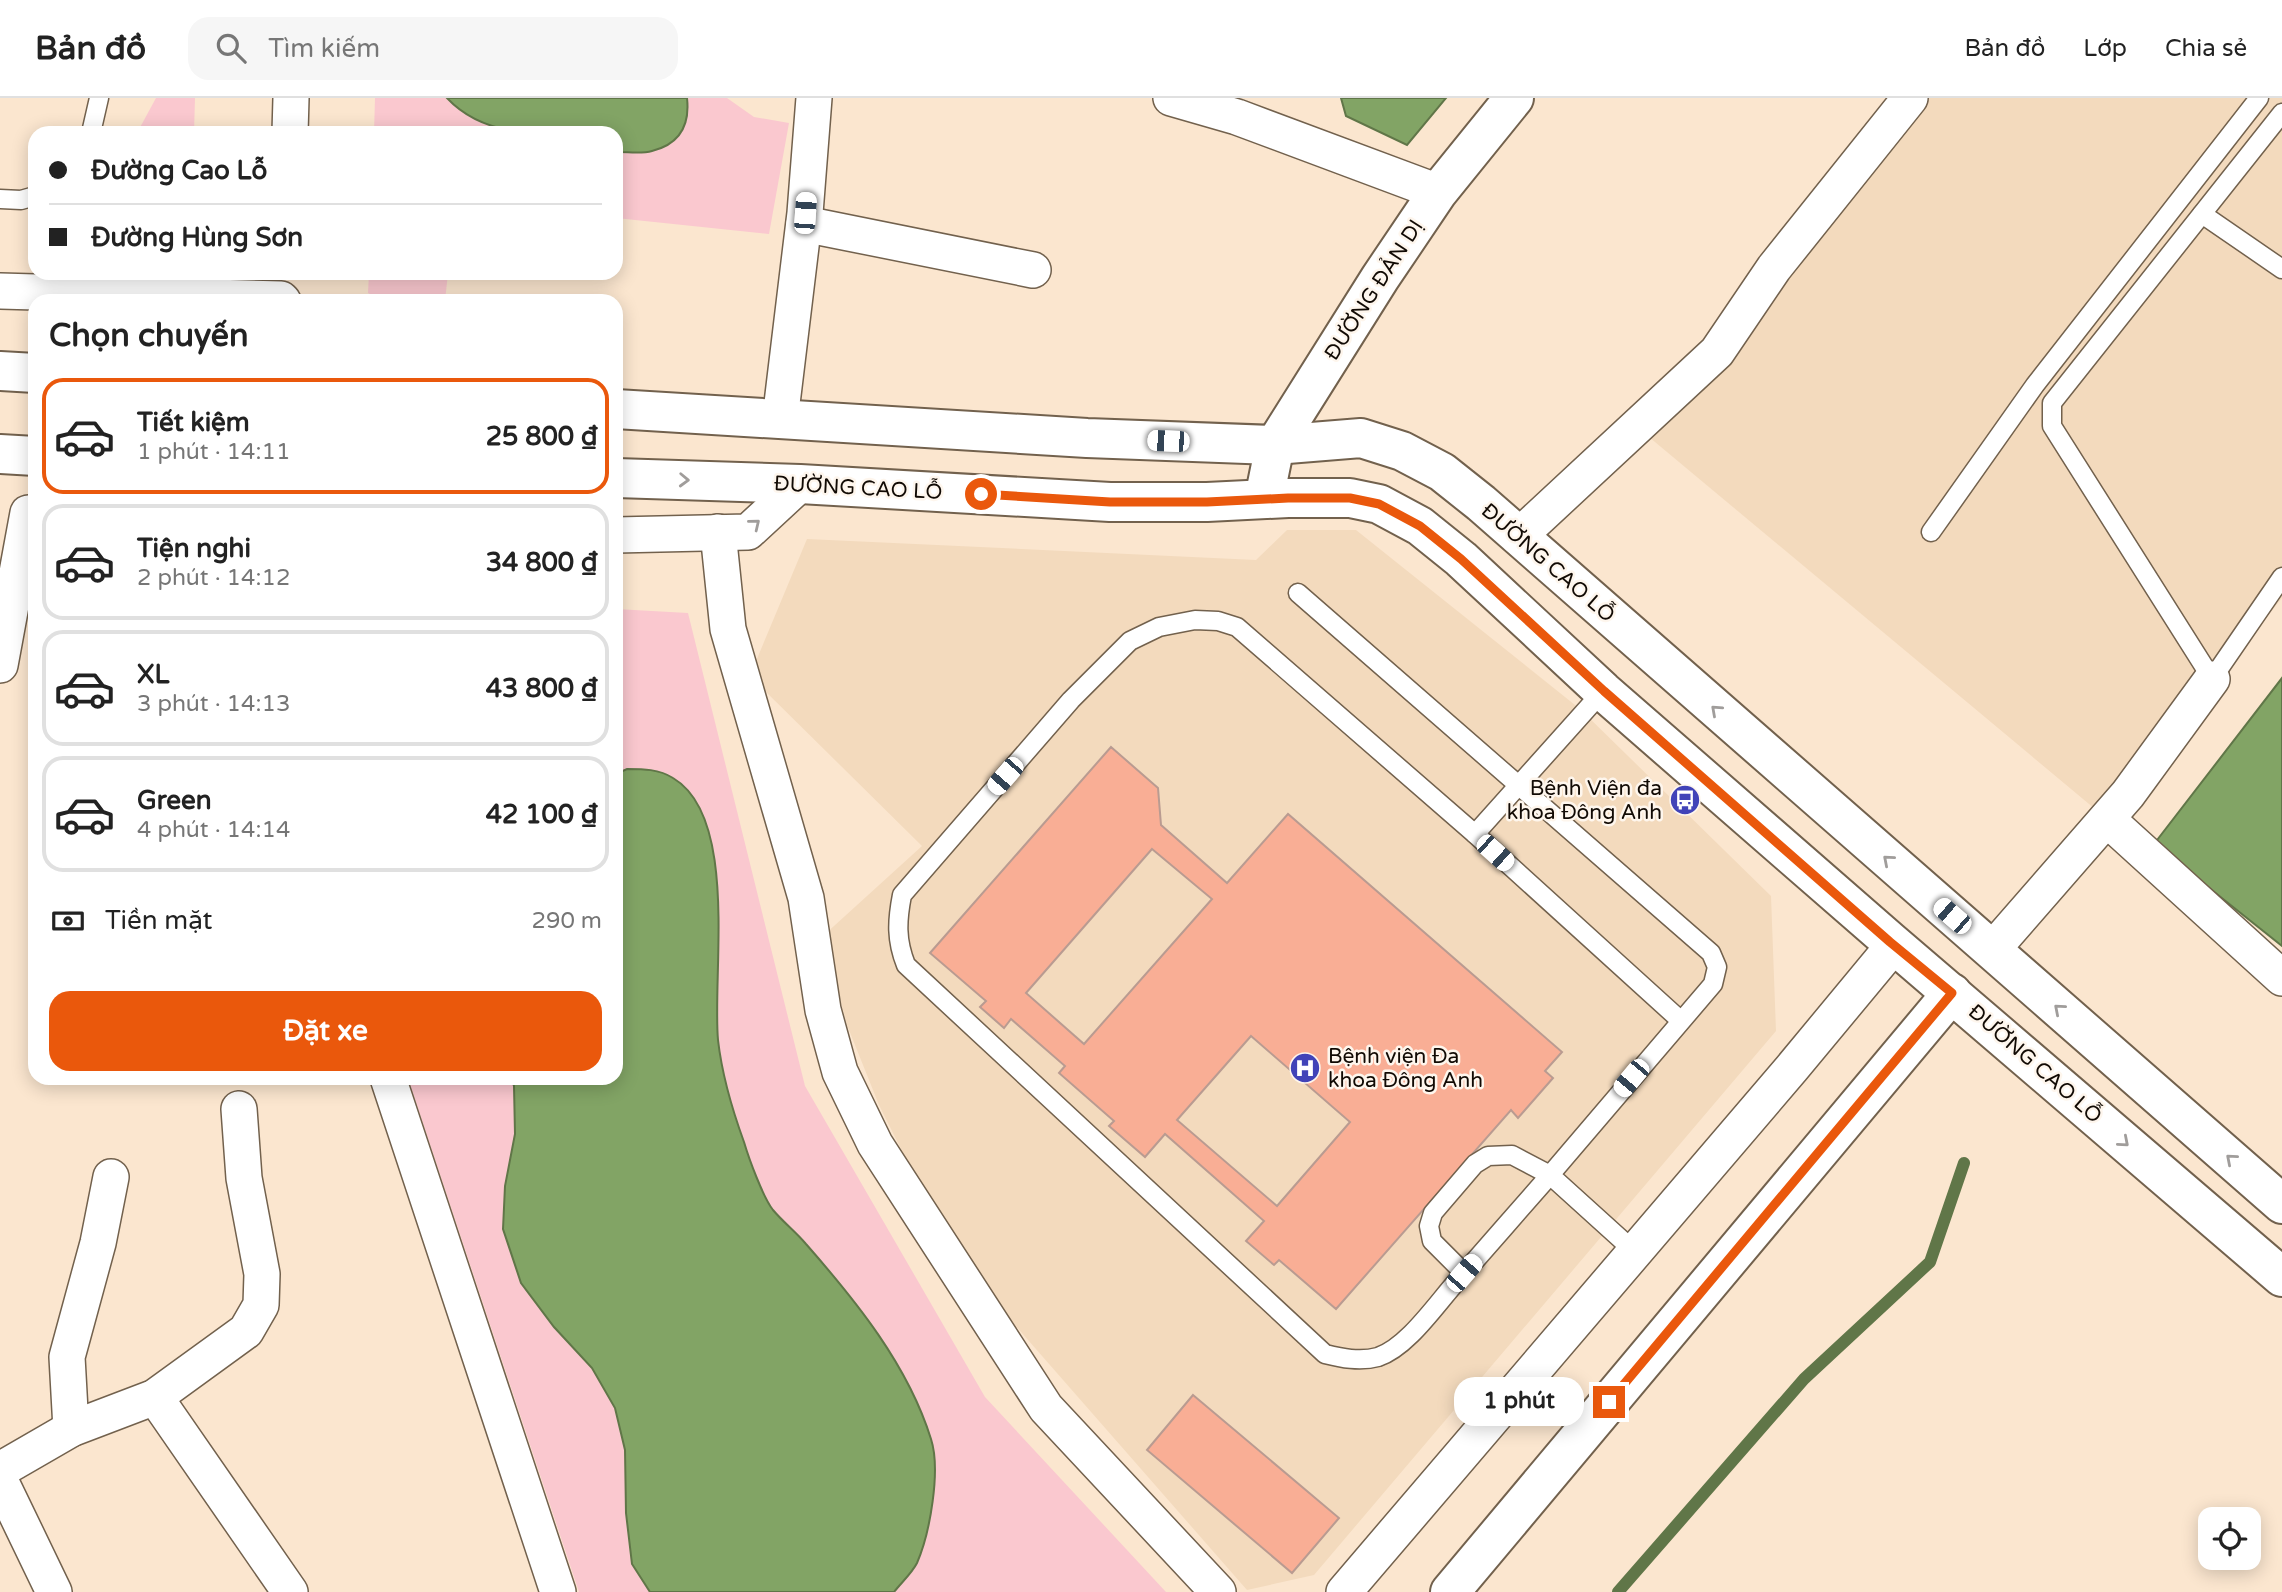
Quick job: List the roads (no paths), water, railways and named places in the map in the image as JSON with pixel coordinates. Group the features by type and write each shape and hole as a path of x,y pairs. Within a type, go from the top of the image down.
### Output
{"main road":[{"name":"ĐƯỜNG ĐẢN DỊ","path":"1265,499 1275,445 1380,278 1438,192 1514,98"},
{"path":"0,371 28,373"},
{"name":"ĐƯỜNG CAO LỖ","path":"623,409 1087,438 1275,445 1361,438 1402,451 1442,472 1481,503 2282,1204"},
{"path":"0,454 28,456"},
{"name":"ĐƯỜNG CAO LỖ","path":"623,478 800,484 1110,502 1350,498 1379,504 1420,526 1461,559 1604,691 1894,945 2282,1277"},
{"path":"1450,1592 1952,993"}],"street":[{"path":"290,126 292,98"},
{"path":"780,420 804,224 814,98"},
{"path":"1171,98 1237,117 1438,192"},
{"path":"1518,537 1717,352 1774,268 1910,98"},
{"path":"804,224 1033,270"},
{"path":"0,291 282,291"},
{"path":"623,535 748,532 800,484"},
{"path":"0,665 21,512"},
{"path":"718,532 728,629 806,898 823,1010 841,1072 875,1144 1046,1408 1218,1592"},
{"path":"1992,950 2107,819 2211,679"},
{"path":"2107,819 2282,978"},
{"path":"1344,1592 1894,945"},
{"path":"390,1085 558,1592"},
{"path":"0,1470 71,1429 155,1397 246,1331 261,1305 262,1274 244,1178 239,1109"},
{"path":"71,1429 66,1357 97,1243 111,1177"},
{"path":"155,1397 290,1592"},
{"path":"0,1480 54,1592"}],"lane":[{"path":"93,126 99,98"},
{"path":"1931,532 2035,385 2259,98"},
{"path":"2282,113 2052,403 2052,426 2211,679 2282,577"},
{"path":"0,200 28,198"},
{"path":"2202,214 2282,269"},
{"path":"1298,593 1711,953 1717,967 1713,984 1550,1175 1395,1349 1376,1357 1347,1359 1325,1354 906,965 898,945 897,920 902,895 1071,700 1130,641 1159,627 1195,620 1218,621 1237,627 1475,834 1680,1020"},
{"path":"1475,834 1604,691"},
{"path":"1464,1273 1432,1241 1429,1226 1433,1213 1475,1164 1488,1156 1512,1154 1550,1175 1634,1251"}],"waterway":[{"path":"1618,1592 1804,1379 1930,1262 1964,1163"}],"place":[{"name":"Bệnh Viện đa khoa Đông Anh","path":"1685,800"},
{"name":"Bệnh viện Đa khoa Đông Anh","path":"1305,1068"}]}
